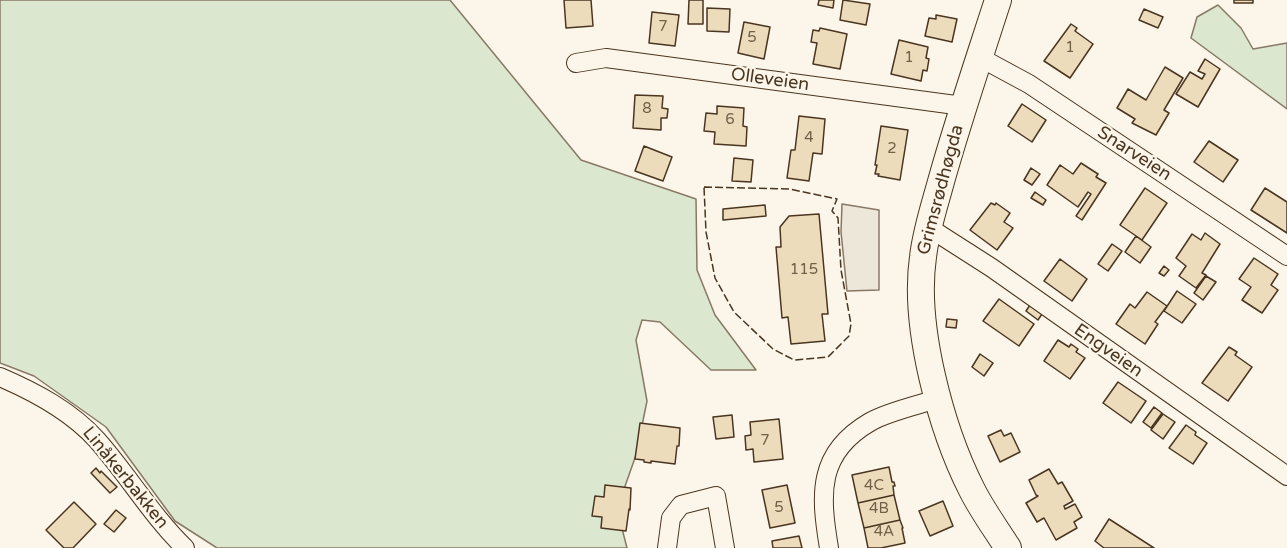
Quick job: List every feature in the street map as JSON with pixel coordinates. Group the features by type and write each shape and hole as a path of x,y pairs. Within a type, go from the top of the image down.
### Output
{"main road":[{"name":"Grimsrødhøgda","path":"998,0 963,106 928,227 922,259 921,306 937,399 957,460 972,492 1008,548"}],"street":[{"name":"Snarveien","path":"979,57 1037,90 1287,256"},
{"name":"Olleveien","path":"576,63 606,58 963,106"},
{"name":"Engveien","path":"928,227 992,268 1287,476"},
{"name":"Linåkerbakken","path":"0,377 29,389 81,424 96,439 167,530 185,548"},
{"path":"829,548 823,512 826,476 833,455 848,438 872,421 937,399"},
{"path":"667,548 671,518 681,504 716,496 725,548"}],"green space":[{"path":"0,0 450,0 581,160 696,199 697,270 715,315 756,370 711,370 660,322 642,320 636,340 647,401 636,455 617,509 627,548 217,548 175,521 106,427 34,376 0,363"},
{"path":"1218,5 1241,28 1253,49 1287,43 1287,109 1191,38 1197,17"}],"shaded area":[{"path":"842,204 879,210 879,290 847,291 841,232"}],"building":[{"path":"564,0 591,0 593,26 566,28"},
{"path":"689,0 703,0 703,24 688,24"},
{"path":"819,0 834,0 833,8 818,5"},
{"path":"843,0 870,4 866,25 840,20"},
{"path":"1234,0 1253,0 1253,3 1234,3"},
{"path":"707,8 730,9 729,32 707,31"},
{"path":"1144,9 1163,17 1158,28 1139,20"},
{"path":"652,12 679,15 675,46 649,43"},
{"path":"936,15 957,19 952,42 925,36 929,18 936,19"},
{"path":"744,22 770,27 764,59 738,53"},
{"path":"1071,24 1077,28 1075,31 1093,44 1070,78 1044,61"},
{"path":"820,28 847,34 840,69 813,64 817,43 811,42 813,30 819,31"},
{"path":"899,40 928,47 927,71 923,70 921,81 891,74"},
{"path":"1205,59 1220,69 1198,107 1176,94 1190,72 1202,79 1205,74 1198,71"},
{"path":"1165,67 1183,78 1164,110 1169,113 1156,135 1132,123 1135,119 1117,108 1128,89 1146,100"},
{"path":"635,95 663,96 662,108 668,109 667,118 661,118 661,130 633,128"},
{"path":"1022,104 1046,120 1032,142 1008,126"},
{"path":"717,106 744,108 743,126 747,127 746,146 714,144 715,132 704,131 706,113 717,114"},
{"path":"799,116 825,119 822,154 813,153 809,181 787,178 791,150 795,150"},
{"path":"881,126 908,130 900,180 875,174"},
{"path":"1209,141 1238,160 1223,182 1194,162"},
{"path":"644,146 672,157 663,181 635,171"},
{"path":"734,158 753,160 751,182 732,181"},
{"path":"1081,163 1098,174 1096,177 1106,183 1082,220 1076,216 1091,194 1088,192 1078,207 1047,185 1060,165 1073,174"},
{"path":"1031,168 1040,174 1032,185 1024,180"},
{"path":"1145,188 1167,203 1142,240 1120,225"},
{"path":"1265,188 1287,202 1287,233 1251,210"},
{"path":"1035,192 1046,200 1043,205 1031,198"},
{"path":"991,203 995,205 996,203 1010,213 1004,222 1013,228 997,250 970,230"},
{"path":"765,205 766,216 723,220 723,209"},
{"path":"819,214 828,314 822,314 825,341 791,344 788,317 782,318 776,247 781,247 780,227 789,216"},
{"path":"1205,233 1220,244 1202,273 1206,275 1196,288 1179,276 1186,266 1176,258 1192,234 1201,240"},
{"path":"1136,236 1151,247 1140,263 1125,252"},
{"path":"1112,244 1122,251 1108,271 1098,264"},
{"path":"1254,258 1278,274 1271,285 1278,290 1262,313 1242,300 1251,287 1239,279"},
{"path":"1060,259 1087,279 1072,301 1044,281"},
{"path":"1164,266 1169,270 1164,276 1159,273"},
{"path":"1206,276 1216,282 1203,300 1194,293"},
{"path":"1177,291 1196,304 1182,323 1164,311"},
{"path":"1147,292 1167,306 1155,322 1158,324 1145,344 1116,324 1130,304 1135,308"},
{"path":"999,299 1034,324 1019,346 983,321"},
{"path":"1030,305 1042,314 1038,320 1026,311"},
{"path":"947,319 957,320 956,328 946,327"},
{"path":"1058,340 1069,347 1071,344 1078,349 1076,352 1085,358 1070,379 1044,361"},
{"path":"1229,347 1237,352 1235,355 1252,367 1228,401 1202,383"},
{"path":"980,354 993,363 984,376 972,367"},
{"path":"1118,382 1146,401 1131,423 1103,403"},
{"path":"1154,407 1162,413 1151,428 1143,422"},
{"path":"1163,414 1175,422 1163,439 1151,430"},
{"path":"732,415 734,437 716,439 713,417"},
{"path":"779,419 783,459 754,462 753,449 746,450 745,436 751,435 750,422"},
{"path":"640,423 680,428 675,464 651,461 651,463 635,459"},
{"path":"1186,425 1207,443 1193,464 1169,448"},
{"path":"1001,430 1004,436 1011,433 1020,452 1000,462 988,436"},
{"path":"889,467 895,486 893,486 894,495 858,503 852,475"},
{"path":"96,468 117,487 110,493 91,473"},
{"path":"1049,469 1058,484 1062,482 1073,501 1064,506 1065,509 1075,504 1082,517 1074,522 1077,528 1056,540 1044,518 1037,522 1026,503 1038,496 1029,480"},
{"path":"605,485 631,488 626,531 601,528 602,517 592,516 595,496 604,497"},
{"path":"787,485 795,523 770,528 762,490"},
{"path":"894,495 900,520 864,528 858,503"},
{"path":"943,501 953,526 930,536 919,511"},
{"path":"74,502 96,524 73,548 64,548 46,530"},
{"path":"116,510 126,518 114,532 104,524"},
{"path":"1109,519 1154,548 1104,548 1095,541"},
{"path":"900,520 905,543 868,548 864,528"},
{"path":"799,536 802,548 773,548 772,541"}],"fence":[{"path":"704,187 789,189 837,199 832,211 838,218 841,270 851,324 849,336 828,357 794,360 773,349 734,312 715,278 706,232 704,187"}]}
